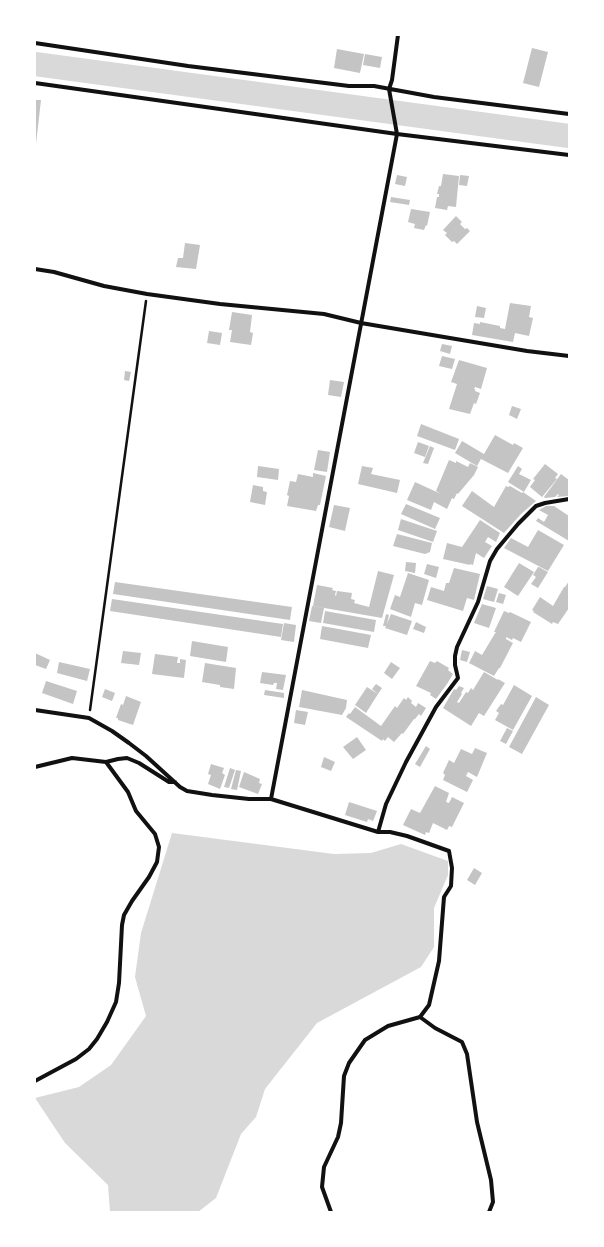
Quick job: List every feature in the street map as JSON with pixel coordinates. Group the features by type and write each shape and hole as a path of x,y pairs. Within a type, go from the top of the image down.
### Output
{"street":[{"path":"271,799 397,134 389,89 392,80 398,35"},
{"path":"35,43 196,67 349,86 374,86 434,97 569,114"},
{"path":"35,83 397,134 569,155"},
{"path":"35,269 54,272 104,286 146,294 220,304 324,314 361,323 527,352 569,356"},
{"path":"378,832 386,804 406,762 436,707 458,678 455,665 457,647 478,602 490,561 497,549 518,524 536,506 569,499"},
{"path":"35,710 89,718 129,743 187,791 249,799 271,799 378,832 390,832 407,836 449,851 452,868 451,886 444,896 439,961 429,1005 420,1017 388,1026 365,1040 349,1063 344,1076 341,1123 338,1137 324,1167 322,1187 331,1212"},
{"path":"35,767 72,758 106,762 127,758 139,763 169,782 176,782"},
{"path":"35,1081 76,1059 89,1049 107,1022 116,1002 117,996 124,915 157,862 159,847 155,834 136,811 128,792 106,762"},
{"path":"420,1017 435,1028 462,1042 466,1054 477,1122 491,1180 492,1202 490,1212"}],"path":[{"path":"89,718 146,294"}],"shaded area":[{"path":"172,833 334,854 371,853 401,844 448,861 448,875 434,908 434,947 421,967 317,1023 265,1089 256,1117 241,1134 216,1198 198,1212 110,1212 108,1185 65,1143 35,1098 79,1087 111,1065 146,1016 135,977 141,933"}],"building":[{"path":"532,48 548,52 539,87 523,83"},
{"path":"337,49 364,54 360,73 334,68"},
{"path":"365,54 382,57 380,68 363,65"},
{"path":"35,100 41,100 36,144 35,144"},
{"path":"443,174 459,176 456,207 448,206 447,210 435,208 437,197 439,197 439,194 437,194 439,186 441,186"},
{"path":"397,175 407,177 405,186 395,184"},
{"path":"460,175 469,176 467,186 459,185"},
{"path":"391,197 410,200 409,205 390,202"},
{"path":"411,209 430,212 427,226 426,225 424,230 414,228 415,224 408,222"},
{"path":"456,216 462,222 460,224 465,229 467,228 470,231 457,244 454,241 452,242 445,235 447,233 443,230"},
{"path":"185,243 200,245 196,269 176,267 178,258 183,258"},
{"path":"510,303 531,306 529,317 533,318 529,336 515,333 513,342 472,335 474,323 480,324 480,322 500,326 500,328 505,329"},
{"path":"477,306 486,308 484,318 475,317"},
{"path":"232,312 252,315 250,332 253,333 251,345 230,342 232,330 229,330"},
{"path":"209,331 222,333 220,345 207,343"},
{"path":"442,344 452,346 450,354 440,351"},
{"path":"442,356 455,359 452,369 439,366"},
{"path":"459,360 487,368 481,389 475,387 474,389 480,393 470,414 449,409 457,384 451,382"},
{"path":"125,371 131,372 129,381 124,380"},
{"path":"330,380 344,382 341,397 328,395"},
{"path":"512,406 521,409 517,419 509,415"},
{"path":"421,424 459,439 455,450 417,436"},
{"path":"495,435 513,445 514,443 523,448 508,473 481,459 477,466 455,453 462,441 484,454"},
{"path":"418,442 429,446 425,457 414,453"},
{"path":"430,446 434,448 428,464 423,463"},
{"path":"318,450 330,452 327,472 314,470"},
{"path":"449,460 456,463 456,461 468,467 470,463 478,467 474,475 458,494 457,493 454,499 452,498 447,509 434,502 431,510 407,500 415,482 441,494 436,491"},
{"path":"545,464 558,474 555,478 557,479 542,497 530,487 535,480 533,479"},
{"path":"258,466 279,469 278,480 257,477"},
{"path":"362,466 373,468 371,474 400,480 397,493 358,484"},
{"path":"518,466 522,469 519,474 531,480 524,492 508,482"},
{"path":"313,473 326,476 320,505 318,505 316,511 287,506 289,496 287,495 290,481 296,482 298,474 313,477"},
{"path":"561,474 569,480 569,496 557,497 559,495 558,494 555,497 545,498 544,497"},
{"path":"253,485 263,487 263,491 267,492 265,505 250,502"},
{"path":"506,486 510,486 522,493 523,492 536,501 521,514 504,533 462,506 472,491 494,507"},
{"path":"406,504 440,518 435,529 401,514"},
{"path":"334,505 350,508 345,531 329,527"},
{"path":"546,506 554,506 569,516 569,541 536,521 538,518 544,522 548,515 539,510"},
{"path":"401,519 437,531 433,542 398,530"},
{"path":"480,520 500,533 496,542 488,537 485,542 492,546 484,558 476,553 473,565 443,559 447,543 462,547"},
{"path":"538,530 564,545 548,571 504,548 511,538 528,547"},
{"path":"397,534 432,543 430,552 425,554 393,546"},
{"path":"406,562 416,563 415,573 405,571"},
{"path":"519,563 534,572 518,596 504,587"},
{"path":"427,564 439,567 436,578 424,574"},
{"path":"538,567 548,572 538,588 531,584 536,577 533,575"},
{"path":"454,568 480,574 474,600 467,598 463,611 427,600 431,587 444,591 446,583 449,583"},
{"path":"378,571 394,575 382,618 313,606 317,585 333,588 332,590 336,591 336,596 337,591 352,593 351,599 355,600 354,603 369,607"},
{"path":"408,573 429,580 422,605 415,603 411,617 390,609 395,595 400,597"},
{"path":"569,581 569,608 558,624 553,622 552,624 533,612 534,611 532,610 540,597 553,606"},
{"path":"115,582 292,607 290,620 113,594"},
{"path":"487,586 498,589 494,602 483,599"},
{"path":"499,593 506,595 503,604 496,602"},
{"path":"112,599 283,624 281,637 110,611"},
{"path":"482,604 496,608 489,628 474,623"},
{"path":"312,606 324,608 321,623 309,621"},
{"path":"325,611 376,620 374,632 323,623"},
{"path":"504,611 510,612 531,622 521,642 513,638 512,640 506,637 506,639 513,643 500,668 494,676 469,663 475,651 482,655 496,632 494,632"},
{"path":"386,614 389,615 387,624 391,614 412,621 407,635 383,626"},
{"path":"416,622 426,627 424,633 413,629"},
{"path":"284,623 296,625 294,642 281,640"},
{"path":"322,626 371,635 368,648 320,639"},
{"path":"192,641 228,647 226,662 190,656"},
{"path":"462,650 470,652 467,662 460,660"},
{"path":"123,651 141,653 139,665 121,663"},
{"path":"35,653 50,660 46,669 35,665"},
{"path":"155,654 178,657 177,663 180,663 180,659 186,660 184,678 152,674"},
{"path":"430,661 435,663 437,661 449,668 448,670 453,674 436,699 430,695 431,693 416,686"},
{"path":"59,662 90,669 87,681 57,673"},
{"path":"391,662 400,668 392,679 384,673"},
{"path":"205,663 236,668 234,689 202,682"},
{"path":"262,672 286,675 283,690 276,689 277,683 274,683 273,685 260,683"},
{"path":"484,672 505,683 484,716 479,713 471,726 443,708 454,689 456,690 459,686 464,688 457,702 459,703 466,692 468,693 471,688 473,690"},
{"path":"46,681 77,691 73,704 42,693"},
{"path":"376,684 382,688 378,694 372,689"},
{"path":"514,685 532,696 513,730 495,720 499,713 496,711 501,704 503,705"},
{"path":"367,687 378,694 366,713 355,705"},
{"path":"105,689 115,693 112,701 102,697"},
{"path":"265,690 284,693 284,698 264,695"},
{"path":"302,690 347,700 346,708 342,715 299,707"},
{"path":"126,696 141,702 133,725 116,718 121,704 123,705"},
{"path":"408,697 412,701 411,703 416,707 418,703 426,708 421,716 419,714 403,734 402,733 394,742 388,737 385,741 383,739 382,741 346,717 355,707 381,726 395,706 397,708 404,698 406,700"},
{"path":"536,697 549,705 522,754 509,747"},
{"path":"296,710 308,712 305,725 294,723"},
{"path":"507,728 513,731 506,744 500,741"},
{"path":"357,737 366,750 353,759 343,747"},
{"path":"426,746 430,749 420,767 415,764"},
{"path":"475,748 487,753 477,777 468,772 466,776 473,780 467,792 443,780 445,775 443,773 449,760 454,763 461,749 472,754"},
{"path":"324,757 335,762 331,771 321,767"},
{"path":"211,764 224,768 222,773 225,775 220,789 208,784 211,775 208,774"},
{"path":"230,768 235,770 229,788 224,787"},
{"path":"236,770 241,771 237,790 231,789"},
{"path":"244,772 260,779 259,783 262,784 258,794 239,787"},
{"path":"435,786 449,793 446,802 449,803 452,797 464,803 452,827 449,826 447,830 433,823 429,833 426,832 425,835 403,825 411,809 420,813"},
{"path":"349,802 377,811 373,821 368,819 367,822 345,815"},
{"path":"474,868 482,873 475,885 467,880"}],"waterway":[{"path":"35,64 569,136"}]}
